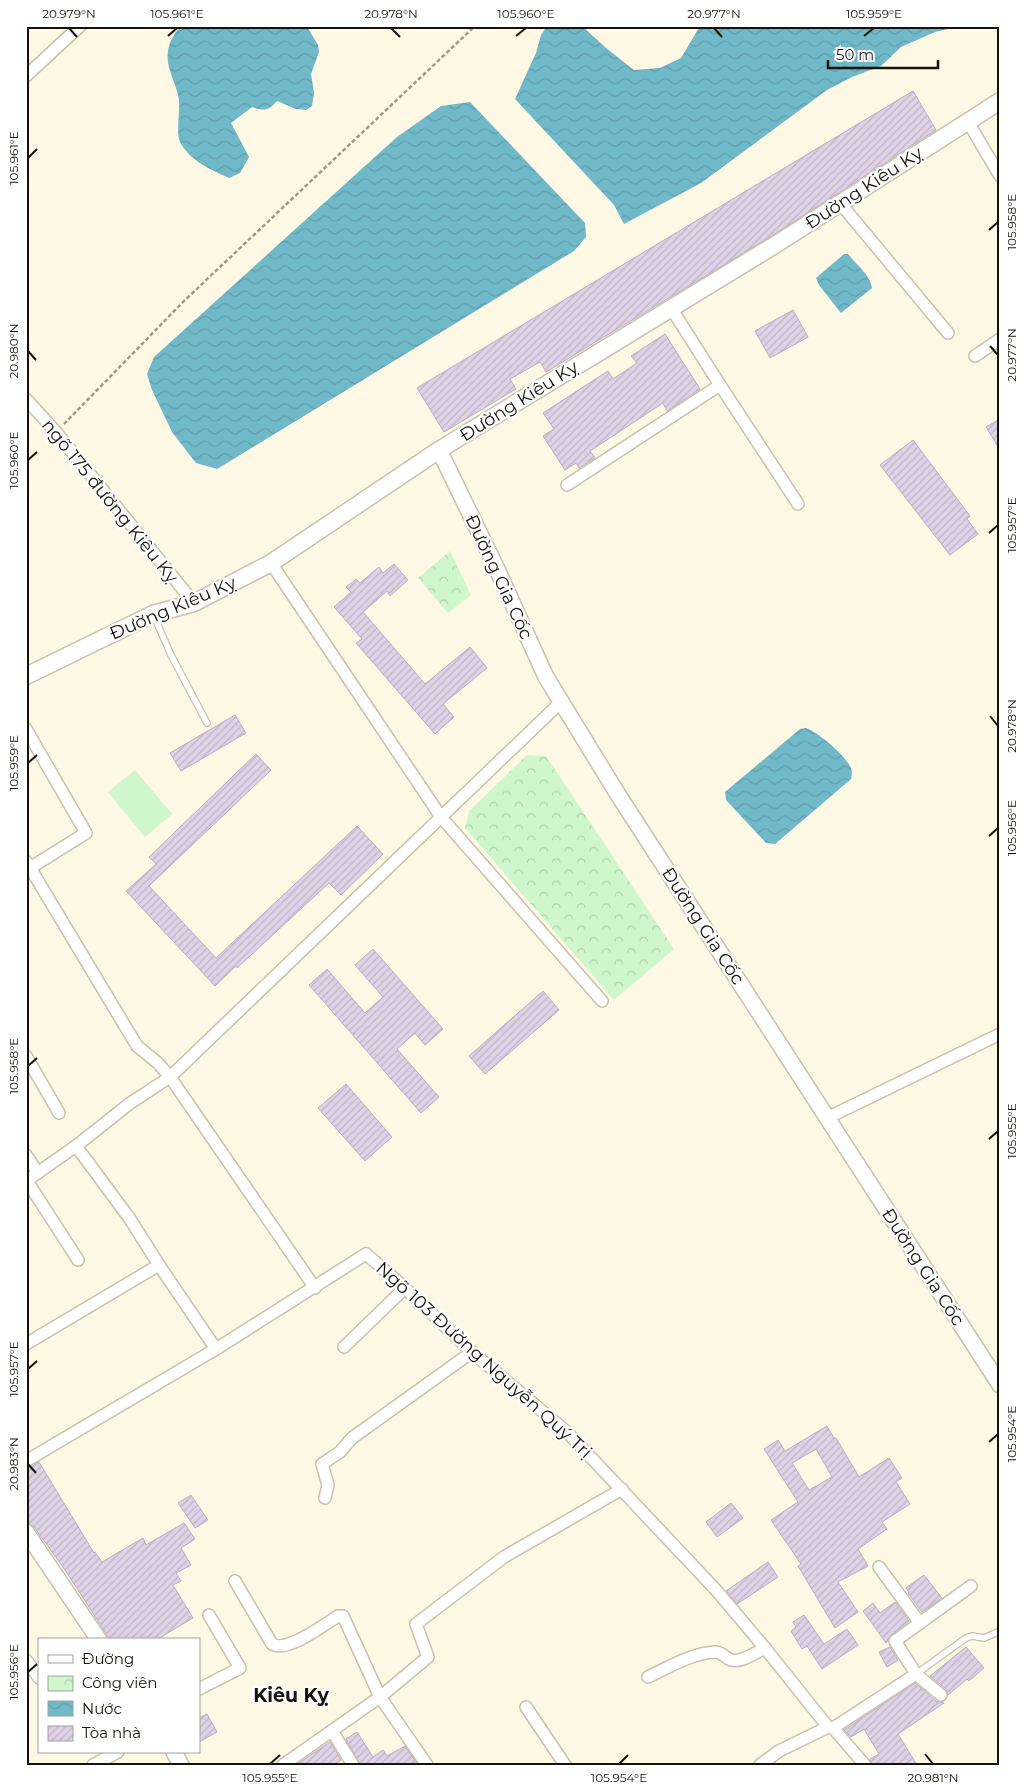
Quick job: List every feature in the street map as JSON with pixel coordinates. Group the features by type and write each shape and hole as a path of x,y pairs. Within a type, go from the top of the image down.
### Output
{"main road":[{"name":"Đường Kiêu Kỵ","path":"26,676 153,614 194,603 271,563 439,450 840,203 1000,101"}],"street":[{"path":"26,76 80,26"},
{"path":"968,122 1000,176"},
{"path":"840,203 948,333"},
{"path":"671,308 798,504"},
{"path":"975,356 1000,339"},
{"path":"567,485 720,385"},
{"name":"ngõ 175 đường Kiêu Kỵ","path":"26,399 56,432 194,603"},
{"name":"Đường Gia Cốc","path":"439,450 496,567 546,677 617,793 1000,1385"},
{"path":"271,563 441,817 602,1001"},
{"path":"78,1260 27,1181 76,1146 129,1104 170,1077 561,702"},
{"path":"26,729 86,833 28,865 138,1046 158,1063 170,1077 315,1288"},
{"path":"827,1118 1000,1034"},
{"path":"26,1056 59,1114"},
{"path":"76,1146 130,1219 158,1265 216,1349"},
{"path":"26,1155 38,1173"},
{"name":"Ngõ 103 Đường Nguyễn Quý Trị","path":"26,1461 216,1349 366,1254 405,1288 472,1352 567,1432 716,1590 830,1728 865,1765"},
{"path":"26,1344 158,1265"},
{"path":"344,1346 405,1288"},
{"path":"325,1498 328,1485 322,1464 340,1452 352,1438 472,1352"},
{"path":"283,1765 380,1697 428,1657 416,1624 504,1557 622,1489"},
{"path":"26,1532 99,1638"},
{"path":"879,1566 920,1623"},
{"path":"235,1581 272,1644 277,1647 290,1644 338,1616 343,1616 380,1697 427,1765"},
{"path":"941,1696 916,1674 895,1641 971,1586"},
{"path":"200,1688 240,1668 209,1616"},
{"path":"648,1677 692,1657 717,1652 724,1654 730,1660 738,1660 765,1648"},
{"path":"26,1660 38,1677"},
{"path":"760,1765 779,1751 830,1728 916,1674"},
{"path":"526,1707 565,1765"},
{"path":"332,1731 353,1765"},
{"path":"94,1760 112,1754"},
{"path":"175,1754 182,1765"}],"lane":[{"path":"153,614 171,655 206,723"},
{"path":"916,1674 966,1638 972,1636 984,1638 1000,1631"}],"path":[{"path":"56,432 184,301 475,26"}],"green space":[{"path":"450,551 471,595 448,613 418,578"},
{"path":"527,755 546,756 674,949 614,1000 465,828 469,811"},
{"path":"135,770 172,814 145,837 108,792"}],"water":[{"path":"180,26 305,26 318,45 319,52 311,74 314,93 312,106 306,110 296,109 277,101 266,109 252,107 231,123 249,157 240,173 229,178 208,168 195,159 184,149 180,142 178,133 179,100 168,57 171,41"},
{"path":"547,26 582,26 634,70 660,68 681,58 700,26 960,26 935,32 901,47 881,66 852,77 827,90 701,183 624,224 614,205 515,99 536,53 541,35"},
{"path":"470,102 585,223 586,237 574,251 217,469 196,463 172,432 152,390 147,374 154,357 397,137 441,106"},
{"path":"844,254 848,254 862,270 869,279 872,288 841,313 819,285 816,278"},
{"path":"806,728 824,739 838,751 851,768 851,779 775,844 766,843 726,800 725,792 800,729"}],"building":[{"path":"913,91 936,130 773,235 546,372 540,362 510,379 516,389 444,432 417,388"},
{"path":"793,310 808,337 770,358 755,331"},
{"path":"665,334 700,389 667,411 663,403 590,451 595,458 579,468 576,463 565,470 543,436 554,429 543,413 608,371 613,379 637,363 631,356"},
{"path":"1000,419 1000,450 986,427"},
{"path":"913,440 970,516 967,519 978,534 950,555 880,465"},
{"path":"394,564 408,580 390,596 387,591 363,612 425,684 470,647 487,668 443,704 454,717 435,734 356,643 362,639 334,607 351,592 346,587 356,579 360,583 379,567 383,573"},
{"path":"235,715 246,733 181,771 170,753"},
{"path":"256,754 271,770 149,886 216,958 357,826 383,854 341,895 329,883 215,986 126,891 156,864 149,857"},
{"path":"373,949 443,1029 425,1045 415,1033 397,1049 439,1097 421,1113 309,985 327,969 365,1013 383,997 355,965"},
{"path":"543,991 559,1010 485,1074 469,1056"},
{"path":"346,1084 392,1137 365,1161 318,1108"},
{"path":"827,1426 859,1477 889,1458 902,1478 896,1482 910,1504 882,1522 887,1529 858,1549 868,1566 838,1582 858,1612 835,1628 798,1566 801,1564 771,1520 798,1502 764,1449 778,1440 785,1451","holes":["816,1449 832,1477 809,1490 792,1463"]},
{"path":"39,1462 94,1553 102,1562 143,1538 146,1545 184,1523 195,1539 181,1548 191,1565 176,1573 181,1581 173,1585 193,1618 159,1638 108,1638 65,1570 34,1527 26,1523 26,1470"},
{"path":"191,1495 208,1520 195,1528 178,1503"},
{"path":"731,1503 743,1518 717,1537 706,1522"},
{"path":"768,1562 778,1577 737,1604 726,1591"},
{"path":"924,1575 942,1598 922,1612 906,1588"},
{"path":"895,1602 909,1621 891,1635 886,1643 863,1611 873,1603 880,1613"},
{"path":"804,1615 824,1644 847,1629 858,1645 822,1669 807,1646 802,1649 791,1631 796,1627 793,1622"},
{"path":"890,1647 898,1660 887,1667 879,1652"},
{"path":"966,1647 984,1668 948,1695 946,1689 930,1676"},
{"path":"915,1683 936,1701 944,1703 898,1734 917,1765 872,1765 870,1759 879,1754 864,1729 851,1737 844,1730"},
{"path":"207,1714 217,1732 200,1741 200,1718"},
{"path":"357,1732 373,1757 383,1750 387,1756 405,1746 418,1765 360,1765 346,1739"},
{"path":"330,1742 341,1760 334,1765 296,1765"}],"district":[{"name":"Kiêu Kỵ","path":"291,1695"}]}
